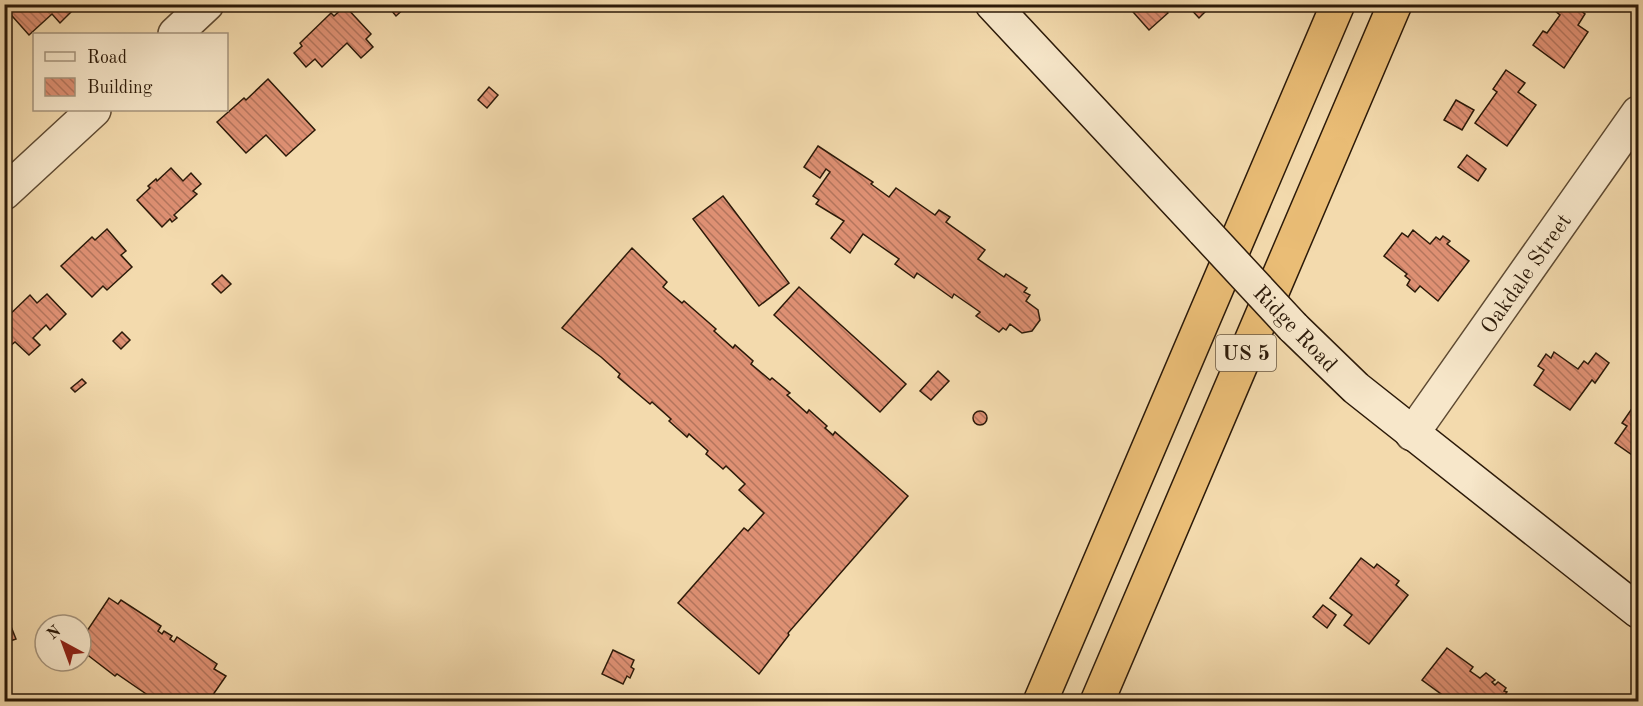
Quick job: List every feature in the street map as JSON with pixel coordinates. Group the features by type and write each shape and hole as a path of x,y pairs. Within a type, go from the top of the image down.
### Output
{"highway":[{"name":"US 5","path":"1040,702 1338,4"},
{"name":"US 5","path":"1097,702 1395,4"}],"street":[{"path":"176,33 207,4"},
{"name":"Ridge Road","path":"992,4 1293,327 1351,384 1638,610"},
{"path":"4,193 93,111"},
{"name":"Oakdale Street","path":"1413,434 1638,113"}],"building":[{"path":"9,4 79,4 60,23 52,14 29,35 5,8"},
{"path":"386,4 408,4 408,5 396,16"},
{"path":"1126,4 1161,4 1168,13 1149,30"},
{"path":"1186,4 1213,4 1199,18"},
{"path":"1558,4 1572,4 1585,14 1578,25 1588,32 1564,68 1533,45 1543,31 1547,33 1560,15 1554,10"},
{"path":"345,6 371,34 366,39 373,47 361,58 347,43 322,67 315,59 306,67 294,53 302,46 300,43 331,13 334,16"},
{"path":"1506,70 1525,83 1518,92 1536,105 1507,146 1475,123 1497,92 1493,89"},
{"path":"268,79 315,130 286,156 266,135 246,153 217,122 244,98 246,100"},
{"path":"489,87 498,95 487,108 478,100"},
{"path":"1456,100 1474,110 1462,130 1444,120"},
{"path":"818,146 873,182 871,184 889,197 896,188 935,215 939,210 950,217 946,222 985,250 978,259 1004,277 1006,274 1027,288 1024,292 1030,295 1026,301 1038,310 1040,320 1032,331 1022,333 1010,324 1006,330 1003,328 999,332 976,316 980,312 954,294 952,298 917,273 914,278 895,264 899,259 863,234 850,253 831,238 844,221 816,204 819,200 813,196 830,172 826,169 820,178 804,167"},
{"path":"1467,155 1486,169 1478,181 1458,167"},
{"path":"171,168 183,181 191,173 201,184 193,191 197,194 174,215 177,218 172,222 170,219 162,227 137,200 150,188 148,186"},
{"path":"723,196 789,283 759,306 693,219"},
{"path":"107,229 126,251 121,255 132,267 107,290 103,286 92,297 61,266 92,237 95,240"},
{"path":"1413,230 1430,244 1436,237 1440,240 1443,236 1450,241 1447,244 1469,261 1438,301 1420,286 1415,292 1407,285 1410,280 1405,276 1407,274 1384,256 1402,233 1408,237"},
{"path":"632,248 667,282 663,287 682,303 684,301 716,329 714,331 733,348 735,345 753,361 751,364 790,393 787,395 807,413 809,410 827,426 825,428 833,435 835,432 908,496 788,633 789,635 759,674 678,603 744,528 748,531 764,513 739,490 745,484 726,466 723,469 689,434 687,437 652,402 650,404 618,377 620,374 601,357 562,328"},
{"path":"222,275 231,284 221,293 212,284"},
{"path":"799,287 906,384 880,412 774,315"},
{"path":"47,294 66,314 50,330 46,325 33,338 40,345 29,355 15,342 4,351 4,320 30,295 37,303"},
{"path":"122,332 130,340 121,349 113,341"},
{"path":"1554,352 1578,369 1584,361 1588,364 1596,353 1609,363 1595,383 1592,380 1570,410 1534,385 1544,370 1538,366 1546,354 1551,358"},
{"path":"938,371 949,381 931,400 920,391"},
{"path":"82,379 86,383 75,392 71,388"},
{"path":"1635,404 1638,406 1638,459 1615,443 1627,426 1622,423"},
{"path":"977,411 983,411 987,418 983,425 977,425 973,421 973,415"},
{"path":"1361,558 1374,568 1377,564 1399,581 1396,585 1408,595 1369,644 1344,625 1352,615 1330,598"},
{"path":"109,598 118,604 121,600 161,626 158,631 162,634 164,631 172,636 170,639 174,642 177,637 217,664 214,669 226,676 208,702 154,702 152,698 117,674 115,676 93,659 93,622"},
{"path":"1323,605 1336,615 1327,628 1313,617"},
{"path":"4,609 16,639 4,643"},
{"path":"1447,648 1473,667 1470,671 1480,678 1486,673 1495,680 1492,682 1495,685 1498,682 1506,688 1504,691 1507,692 1500,702 1442,702 1445,697 1422,680"},
{"path":"613,650 634,660 631,667 634,669 630,678 627,676 623,684 602,674"}]}
